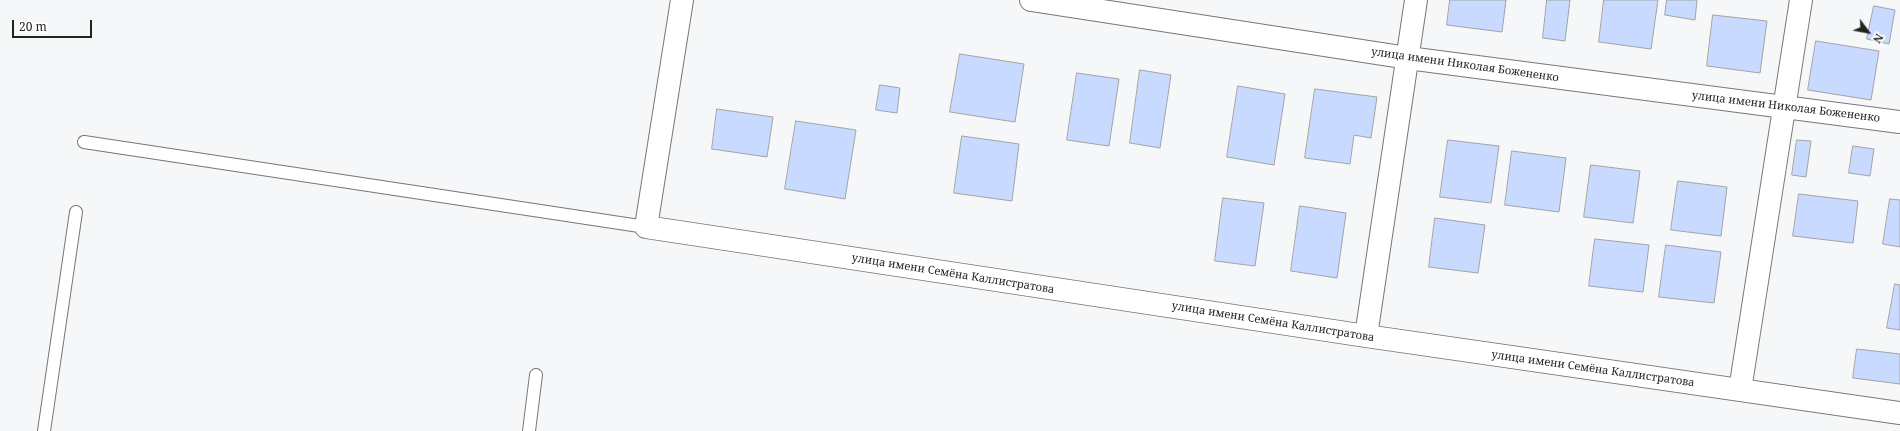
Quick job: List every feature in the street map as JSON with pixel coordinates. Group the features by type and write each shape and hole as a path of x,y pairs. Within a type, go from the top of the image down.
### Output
{"street":[{"path":"646,227 682,0"},
{"name":"улица имени Николая Божененко","path":"1030,0 1408,58 1900,122"},
{"path":"1366,336 1416,0"},
{"path":"1740,390 1786,107 1801,0"},
{"name":"улица имени Семёна Каллистратова","path":"646,227 1366,336 1900,413"}],"lane":[{"path":"84,142 646,227"},
{"path":"44,431 76,212"},
{"path":"528,431 536,375"}],"building":[{"path":"1450,0 1506,0 1502,32 1447,25"},
{"path":"1547,0 1570,0 1565,41 1543,38"},
{"path":"1604,0 1658,0 1651,49 1599,42"},
{"path":"1667,0 1697,0 1695,20 1665,15"},
{"path":"1874,6 1895,10 1889,44 1867,39"},
{"path":"1713,15 1767,21 1760,73 1707,66"},
{"path":"1816,41 1879,51 1871,100 1808,90"},
{"path":"960,54 1024,64 1015,122 950,112"},
{"path":"1140,70 1171,75 1160,148 1130,143"},
{"path":"1077,73 1119,79 1109,146 1067,140"},
{"path":"880,85 900,88 897,113 876,110"},
{"path":"1238,86 1285,94 1274,165 1227,157"},
{"path":"1315,89 1377,97 1371,138 1354,135 1350,164 1305,158"},
{"path":"717,109 773,117 767,157 712,149"},
{"path":"796,121 856,130 845,199 785,189"},
{"path":"962,136 1019,144 1012,201 954,193"},
{"path":"1448,140 1499,146 1491,203 1440,197"},
{"path":"1797,140 1811,141 1806,177 1792,175"},
{"path":"1853,146 1874,149 1870,176 1849,173"},
{"path":"1512,151 1566,158 1559,212 1505,205"},
{"path":"1591,165 1640,171 1633,223 1584,217"},
{"path":"1678,181 1727,187 1721,236 1671,230"},
{"path":"1799,194 1858,201 1853,243 1793,236"},
{"path":"1223,198 1264,203 1255,266 1215,261"},
{"path":"1890,199 1900,200 1900,247 1883,244"},
{"path":"1300,206 1346,213 1337,278 1291,271"},
{"path":"1435,218 1485,225 1478,273 1429,267"},
{"path":"1595,239 1649,245 1643,292 1589,286"},
{"path":"1666,245 1721,252 1714,303 1659,297"},
{"path":"1895,284 1900,285 1900,330 1887,328"},
{"path":"1857,349 1900,354 1900,384 1853,378"}]}
